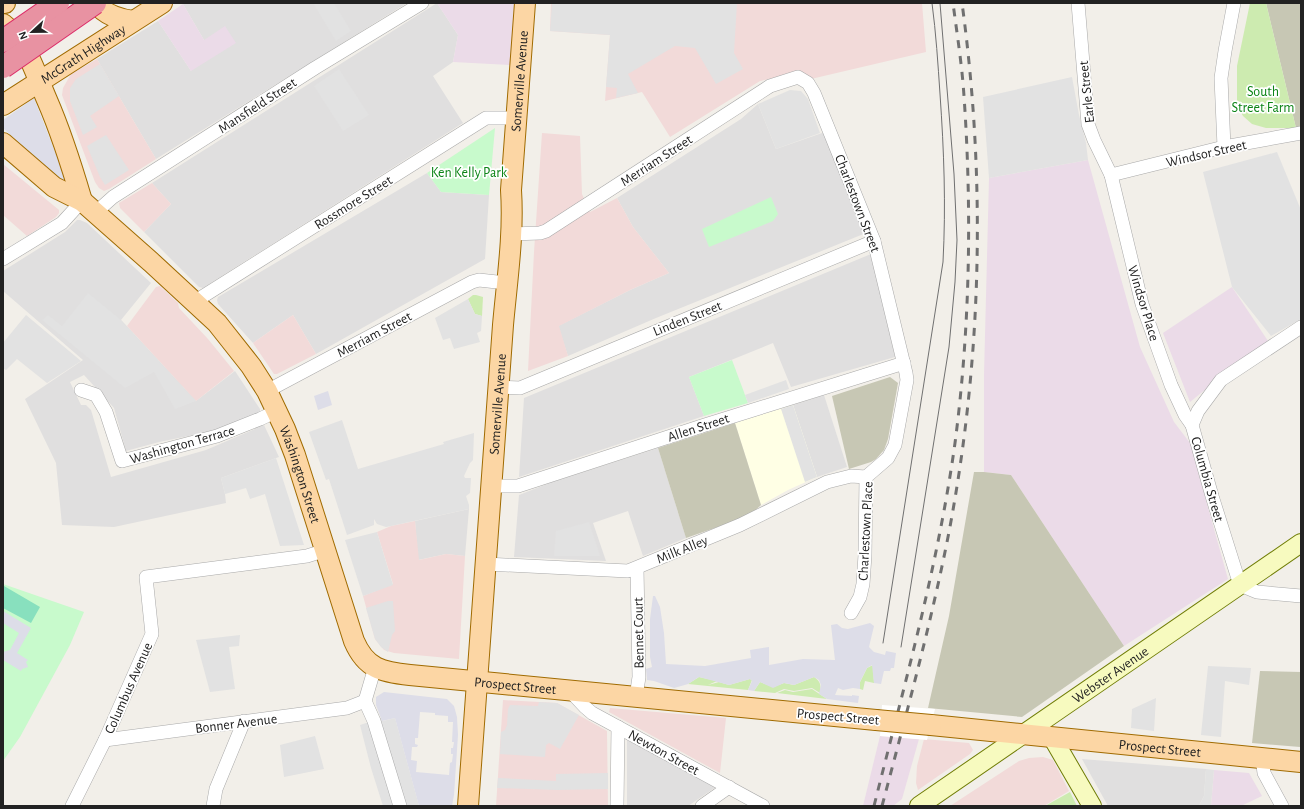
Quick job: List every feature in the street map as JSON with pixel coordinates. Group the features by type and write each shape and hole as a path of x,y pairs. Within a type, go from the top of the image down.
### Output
{"highway":[{"path":"3,41 58,3"},
{"path":"3,67 96,3"}],"main road":[{"path":"96,3 108,14 120,19 141,13"},
{"name":"McGrath Highway","path":"3,105 141,13 162,3"},
{"name":"Somerville Avenue","path":"468,806 506,282 512,234 512,190 524,3"},
{"path":"3,24 12,32 22,46 40,81 75,176 89,207"},
{"path":"3,94 40,81"},
{"name":"Washington Street","path":"3,143 54,187 89,207 217,323 236,346 267,390 277,411 295,455 354,641 363,657 375,668"},
{"name":"Webster Avenue","path":"919,806 1301,543"},
{"name":"Prospect Street","path":"375,668 388,672 477,682 1301,762"},
{"path":"1052,737 1092,806"}],"street":[{"name":"Mansfield Street","path":"3,259 89,207 113,197 315,68 422,3"},
{"name":"Earle Street","path":"1078,3 1088,124 1111,175"},
{"path":"1224,147 1221,78 1234,3"},
{"name":"Merriam Street","path":"512,234 540,233 546,231 770,86 798,77"},
{"name":"Charlestown Street","path":"798,77 808,83 814,93 874,241 904,363"},
{"name":"Rossmore Street","path":"194,302 486,118 516,118"},
{"name":"Windsor Street","path":"1111,175 1224,147 1301,133"},
{"name":"Windsor Place","path":"1111,175 1142,304 1172,385 1192,425"},
{"name":"Linden Street","path":"498,387 520,388 874,241"},
{"name":"Merriam Street","path":"267,390 472,282 479,280 506,282"},
{"name":"Columbia Street","path":"1240,585 1214,503 1192,425 1198,411 1221,380 1301,327"},
{"name":"Charlestown Place","path":"851,613 860,597 863,584 865,556 866,476 888,458 895,445 907,380 904,363"},
{"name":"Allen Street","path":"492,486 518,486 705,425 904,363"},
{"name":"Washington Terrace","path":"81,390 96,395 106,412 122,461 217,436 277,411"},
{"name":"Milk Alley","path":"486,564 628,571 740,525 827,482 851,476 866,476"},
{"name":"Columbus Avenue","path":"72,806 105,740 152,634 146,577 308,556 326,550"},
{"name":"Bennet Court","path":"636,697 639,677 637,568"},
{"path":"1240,585 1257,592 1301,596"},
{"path":"375,668 366,701 374,721 400,806"},
{"name":"Newton Street","path":"570,691 592,713 763,806"},
{"name":"Bonner Avenue","path":"105,740 350,708 366,701"},
{"path":"213,806 216,790 244,721"},
{"path":"617,806 618,727"},
{"path":"1262,758 1264,773 1282,806"},
{"path":"702,806 729,787"}],"shaded area":[{"path":"313,3 334,3 351,31 336,41"},
{"path":"407,3 156,159 97,59 158,21 191,71 204,40 183,4"},
{"path":"437,3 458,35 453,62 433,76 463,123 203,288 199,287 144,232 171,204 152,183"},
{"path":"437,3 517,3 512,65 453,62 458,35"},
{"path":"551,3 922,3 926,52 811,79 798,73 760,81 670,137 642,92 605,101 610,35 550,31"},
{"path":"552,3 737,3 734,53 743,69 716,84 695,48 675,46 628,74 638,93 616,98 617,88 606,87 610,35 550,31"},
{"path":"1266,3 1301,3 1301,126 1296,128"},
{"path":"183,4 204,40 225,26 236,43 191,71 158,21"},
{"path":"97,59 156,159 104,191 99,188 95,182 62,95 63,88 71,74"},
{"path":"100,64 119,96 90,116 97,127 83,135 70,101 70,88 76,79"},
{"path":"339,69 369,115 343,131 314,86"},
{"path":"1072,77 1086,143 1088,160 989,178 983,97"},
{"path":"790,90 801,91 808,99 820,133 776,149 758,104"},
{"path":"34,98 70,190 3,128 3,120"},
{"path":"758,104 776,149 825,132 866,233 656,318 568,356 558,326 630,290 669,273 633,227 617,198 741,119"},
{"path":"542,133 580,136 582,194 590,212 617,198 633,227 669,273 630,290 559,326 568,356 528,371 534,252"},
{"path":"106,135 129,170 105,185 87,146"},
{"path":"1277,152 1301,210 1301,319 1271,336 1232,287 1203,172"},
{"path":"1088,160 1140,347 1174,422 1190,443 1228,579 1124,646 1011,475 984,472 984,375 989,178"},
{"path":"3,164 59,210 56,217 27,236 3,215"},
{"path":"427,173 441,192 489,195 485,259 316,354 293,315 253,343 218,304 218,297"},
{"path":"152,183 171,204 144,232 120,208 119,203"},
{"path":"77,220 87,223 151,283 121,320 196,401 235,371 260,409 260,412 257,415 218,430 159,442 126,451 114,408 84,375 70,382 81,405 86,405 91,410 111,477 206,450 264,425 279,457 221,478 226,503 114,527 62,525 56,463 25,399 83,360 3,291 3,271 65,232"},
{"path":"871,254 895,357 791,387 773,343 689,377 704,416 519,477 524,398"},
{"path":"160,286 178,303 179,308 208,339 234,371 196,401 127,326 156,287"},
{"path":"1232,287 1268,341 1245,357 1190,402 1163,333"},
{"path":"88,293 121,320 196,401 175,409 154,372 125,388 42,320 48,315 62,326"},
{"path":"468,299 475,314 482,316 481,331 477,333 480,342 454,349 450,338 443,340 435,318"},
{"path":"26,315 81,361 47,383 17,359 6,370 3,368 3,343"},
{"path":"293,315 316,354 277,374 274,374 253,343"},
{"path":"890,377 898,383 888,439 884,450 871,462 849,469 832,396"},
{"path":"786,380 789,389 748,403 745,395"},
{"path":"328,391 332,405 318,410 314,396"},
{"path":"824,395 847,467 817,477 793,405"},
{"path":"793,405 817,477 788,490 761,505 735,423"},
{"path":"793,405 817,477 805,482 781,409"},
{"path":"342,420 358,469 444,444 443,442 474,433 473,460 464,476 465,478 471,478 470,493 466,496 469,509 386,527 377,524 374,519 374,525 347,535 329,479 326,480 309,432"},
{"path":"735,423 761,505 749,516 686,538 658,448"},
{"path":"658,448 686,538 643,556 628,511 593,523 606,561 514,557 519,495 552,482"},
{"path":"276,458 304,545 280,546 265,494 250,499 246,488 225,494 221,478"},
{"path":"974,472 1011,475 1124,646 1022,717 928,708 949,616"},
{"path":"469,509 465,556 446,554 418,560 415,521"},
{"path":"415,521 419,560 446,554 465,556 459,659 394,653 384,650 375,639 363,596 393,584 377,532 391,526"},
{"path":"589,522 600,556 554,556 556,531"},
{"path":"377,532 393,585 363,596 345,540"},
{"path":"653,596 655,596 660,607 664,633 666,664 705,666 751,658 750,650 769,647 769,665 803,659 835,660 831,625 837,624 842,628 848,629 870,623 874,626 869,647 874,652 885,655 886,651 896,653 894,668 891,668 890,671 884,671 881,684 874,683 872,665 867,668 860,682 860,689 853,688 843,690 838,688 835,695 859,696 858,703 827,699 819,694 821,685 819,680 814,677 794,685 784,683 773,688 760,682 754,691 748,690 752,681 750,679 729,685 699,677 688,684 674,688 647,680 646,669 652,667 650,657 650,619"},
{"path":"388,601 393,601 395,631 392,635 388,652 381,647 375,639 366,608"},
{"path":"3,611 31,628 17,653 28,660 26,662 28,667 22,669 21,671 3,660 3,652 10,650 19,633 3,623"},
{"path":"240,635 239,646 229,647 235,689 210,692 196,640"},
{"path":"1208,666 1251,668 1249,685 1225,681 1221,737 1201,735"},
{"path":"1260,671 1301,672 1300,747 1252,743"},
{"path":"384,692 447,699 454,706 457,717 458,735 452,806 419,806 395,718 382,721 376,705 376,697","holes":["420,712 435,713 435,715 448,716 448,722 453,722 452,742 454,742 453,748 451,748 451,754 453,754 452,762 450,763 449,775 416,772 417,761 411,760 412,747 417,747 418,745 415,744 415,738 418,738"]},
{"path":"1156,698 1154,731 1131,728 1132,709"},
{"path":"503,700 557,703 607,731 608,806 496,806"},
{"path":"539,702 557,703 579,715 560,749 549,743 546,745 545,757 500,754 501,732 505,730 507,725 508,709 510,705 538,706"},
{"path":"610,708 726,718 720,773 609,712"},
{"path":"381,718 383,721 395,718 419,806 383,806 360,725"},
{"path":"315,736 324,769 284,777 280,745"},
{"path":"880,736 919,739 902,799 893,806 863,806"},
{"path":"924,739 969,743 973,750 970,754 918,790 916,783 917,766"},
{"path":"627,740 716,787 688,806 627,806"},
{"path":"1043,757 1053,760 1069,791 1044,806 950,806 1019,761 1029,758"},
{"path":"1082,759 1206,769 1204,796 1199,806 1108,806"},
{"path":"1206,769 1214,770 1211,806 1199,806 1204,796"},
{"path":"1214,770 1249,773 1262,796 1241,806 1211,806"},
{"path":"608,773 608,789 557,790 497,788 498,778 556,781 556,774"}],"green space":[{"name":"South Street Farm","path":"1250,3 1266,3 1296,128 1266,128 1252,124 1243,116 1237,105 1237,66"},
{"name":"Ken Kelly Park","path":"495,128 489,195 441,192 427,173"},
{"path":"771,197 778,214 773,221 709,247 702,229"},
{"path":"473,295 483,297 482,316 475,314 468,299"},
{"path":"732,360 748,403 704,416 689,377"},
{"path":"3,584 84,612 70,645 20,737 3,761"},
{"path":"4,586 40,607 31,623 3,608"},
{"path":"873,665 874,683 865,681 863,690 860,689 860,682 867,668"},
{"path":"699,677 717,681 708,685 719,682 729,685 750,679 752,680 748,690 688,684"},
{"path":"814,677 820,684 820,693 812,688 794,691 784,689 775,693 754,691 760,682 773,687 784,683 794,685"},
{"path":"812,689 827,699 777,693 785,690 793,692"},
{"path":"1070,792 1077,806 1045,806"}],"pier":[{"path":"882,705 935,709 927,740 880,736"}],"tram line":[{"path":"883,643 943,262 943,157 938,60 932,3"},
{"path":"901,647 949,347 955,282 957,240 954,174 940,3"}],"railway":[{"path":"874,806 930,580 948,489 960,400 967,313 969,226 967,139 961,61 953,3"},
{"path":"882,806 918,669 942,566 960,467 968,401 974,335 977,268 977,202 975,135 970,69 962,3"}]}
